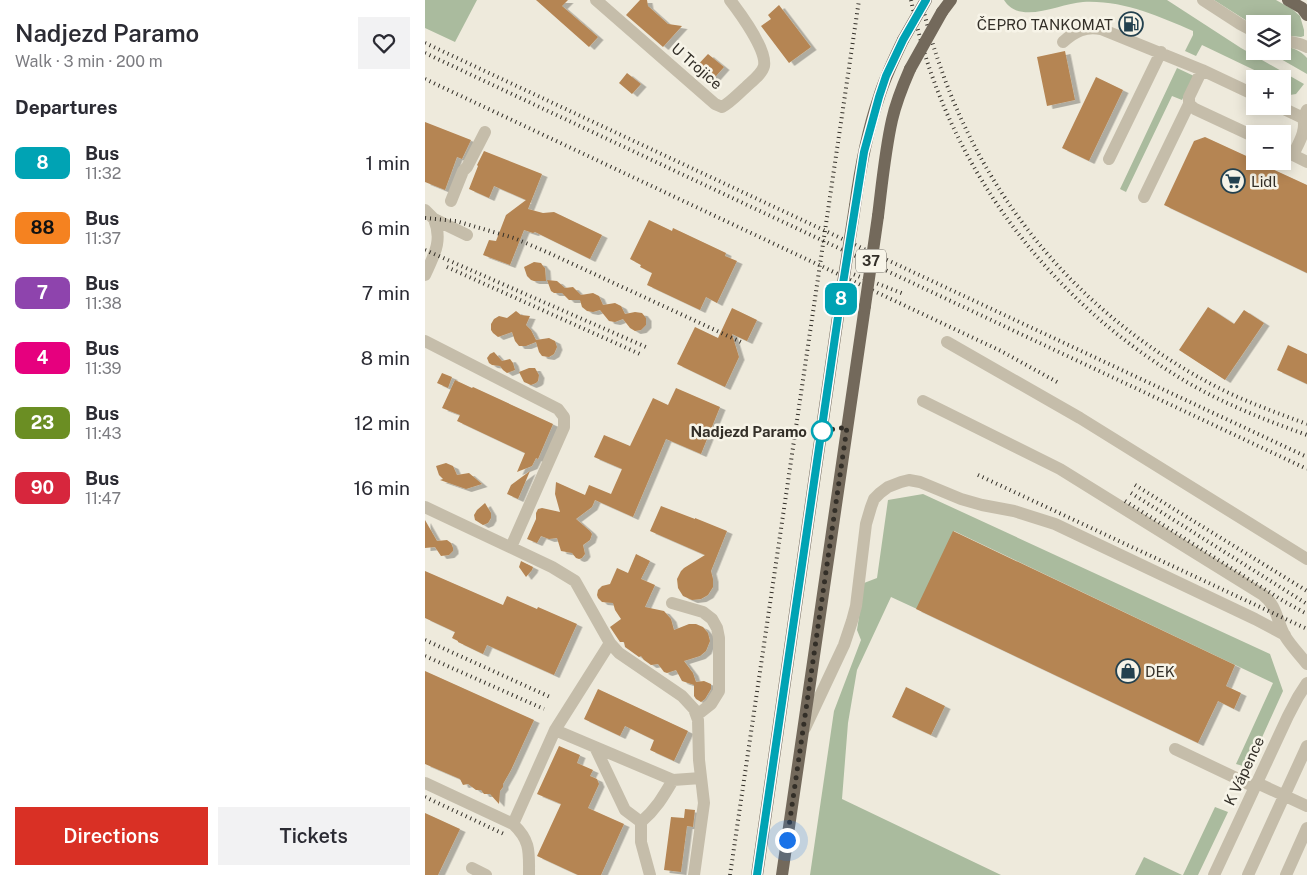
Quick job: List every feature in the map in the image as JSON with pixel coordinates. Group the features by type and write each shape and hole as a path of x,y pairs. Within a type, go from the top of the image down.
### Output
{"main road":[{"name":"37","path":"757,875 841,296 864,152 884,83 903,40 926,0"},
{"name":"37","path":"782,875 892,119 909,69 951,0"},
{"path":"1288,0 1302,8 1307,15"}],"street":[{"name":"U Trojice","path":"596,0 715,104 721,106 729,103 757,76 764,65 761,48 730,0"},
{"path":"942,12 956,0"},
{"path":"1203,0 1246,27"},
{"path":"1063,42 1080,30 1095,28 1111,32 1161,52 1246,91"},
{"path":"1291,42 1307,47"},
{"path":"1109,159 1161,52"},
{"path":"1144,196 1189,104 1189,97 1202,70"},
{"path":"1189,104 1195,109 1246,133"},
{"path":"1291,110 1305,114 1304,133 1291,149"},
{"path":"451,201 463,171 467,167 485,132"},
{"path":"1291,154 1307,162"},
{"path":"430,215 467,235"},
{"path":"425,275 437,246 438,232 430,215"},
{"path":"425,341 558,409 564,417 564,427 511,547"},
{"path":"947,342 1080,418 1307,559"},
{"path":"923,402 1060,469 1263,595 1273,605 1285,636 1307,664"},
{"path":"803,734 844,644 852,621 856,606 866,524 874,499 887,487 909,480 920,482 961,499 1013,511 1055,524 1255,619 1285,636"},
{"path":"425,507 552,567 575,581 610,643 619,653 682,696 694,709 699,720 699,760 705,803 694,875"},
{"path":"672,604 703,612 712,619 717,628 719,638 719,690 711,704 697,715"},
{"path":"513,824 555,730 610,643"},
{"name":"K Vápence","path":"1214,875 1291,711 1307,683"},
{"path":"555,730 673,780 701,778"},
{"path":"1248,875 1307,746"},
{"path":"595,747 625,810 641,822"},
{"path":"1175,749 1307,806"},
{"path":"650,875 641,842 641,822 660,802 673,780"},
{"path":"425,783 513,824 527,841 529,875"},
{"path":"1286,875 1307,828"},
{"path":"472,868 487,875"}],"green space":[{"path":"425,0 477,0 455,42 425,28"},
{"path":"1004,0 1167,0 1246,51 1246,60 1262,60 1280,70 1254,70 1202,45 1196,56 1185,51 1193,31 1126,6 1083,2 1030,12 1011,8"},
{"path":"1214,0 1276,0 1300,16 1304,36 1291,36 1291,15 1246,15 1246,20"},
{"path":"1291,48 1302,53 1307,58 1307,74 1283,60 1291,60"},
{"path":"1177,68 1194,76 1182,100 1172,96 1126,192 1120,189"},
{"path":"1291,77 1304,84 1296,94 1291,95"},
{"path":"923,494 1270,654 1283,691 1250,764 1243,766 1236,764 1273,683 954,531 917,609 891,597 857,670 848,723 842,799 1001,875 810,875 834,711 861,640 857,630 864,583 877,578 888,500"},
{"path":"1215,807 1228,812 1198,875 1183,875"},
{"path":"1144,857 1182,875 1135,875"}],"building":[{"path":"536,0 568,0 562,6 598,37 589,47"},
{"path":"640,0 647,0 648,6 668,24 682,26 663,47 626,15"},
{"path":"779,5 811,47 789,63 761,26 771,19 768,15"},
{"path":"1065,51 1075,100 1047,106 1037,57"},
{"path":"708,54 724,67 709,84 693,70"},
{"path":"627,73 641,84 632,94 619,83"},
{"path":"1096,77 1123,90 1089,161 1062,148"},
{"path":"425,122 471,140 462,159 457,157 445,190 425,182"},
{"path":"1205,137 1246,156 1246,170 1274,170 1307,185 1307,273 1164,205 1194,141"},
{"path":"484,151 542,174 528,209 543,213 554,212 602,235 590,259 535,232 524,230 510,265 483,255 489,240 496,241 506,215 526,200 494,186 489,198 469,189"},
{"path":"649,220 672,231 673,228 726,253 725,256 737,261 717,303 706,297 700,310 647,285 652,273 630,259"},
{"path":"534,262 541,263 545,268 546,281 534,281 527,276 524,267"},
{"path":"547,280 557,281 565,288 573,287 581,295 593,293 599,296 603,305 615,303 621,306 625,314 642,313 646,318 646,325 641,330 635,331 623,319 615,322 609,321 600,310 587,311 582,307 580,300 569,300 562,293 551,291"},
{"path":"1208,307 1234,324 1244,310 1264,323 1225,380 1179,350"},
{"path":"732,308 757,320 747,341 732,334 739,357 725,387 677,364 695,327 718,338"},
{"path":"516,311 521,315 530,316 526,325 536,340 549,338 555,341 557,347 554,354 549,357 542,356 536,342 526,346 519,346 512,332 498,337 493,333 491,324 494,319 499,316 507,318"},
{"path":"1288,345 1307,354 1307,384 1277,370"},
{"path":"494,352 502,361 510,359 515,370 507,373 500,366 489,363 487,358"},
{"path":"535,368 539,375 538,381 531,385 524,382 519,372"},
{"path":"442,373 452,377 448,388 437,383"},
{"path":"455,380 553,424 538,459 536,458 532,466 517,472 525,453 457,421 460,415 442,408"},
{"path":"676,388 720,407 701,454 666,439 633,517 595,500 592,507 576,519 592,534 590,540 583,545 585,554 582,558 576,558 572,553 561,551 557,538 549,539 541,536 537,543 527,539 536,519 538,509 542,508 560,512 555,494 556,482 585,495 589,485 611,494 622,469 594,457 604,435 630,446 653,398 668,405"},
{"path":"446,463 453,466 457,475 469,473 482,484 466,489 440,480 443,479 439,475 436,466"},
{"path":"530,471 518,499 507,494 511,485"},
{"path":"485,503 491,513 491,518 488,523 483,525 475,520 474,515"},
{"path":"661,506 727,531 711,571 713,587 708,595 701,599 692,600 683,596 678,588 677,579 684,568 705,555 650,531"},
{"path":"425,520 437,541 447,540 451,543 453,551 449,555 441,556 435,547 425,548"},
{"path":"953,531 1235,665 1226,686 1241,693 1234,709 1218,701 1198,743 916,609"},
{"path":"636,554 650,561 641,579 655,585 645,607 664,611 671,619 674,630 689,624 696,624 703,627 708,633 710,641 706,651 700,656 684,661 693,673 696,682 704,681 711,684 711,689 701,702 694,696 694,685 682,681 676,670 667,673 658,664 651,665 641,656 639,657 625,647 624,642 620,642 610,627 621,619 613,603 602,602 598,598 598,590 602,586 610,584 617,568 628,573"},
{"path":"521,561 533,567 526,577 519,567"},
{"path":"425,571 503,605 507,596 577,624 554,675 487,645 483,654 452,638 455,632 425,618"},
{"path":"425,671 534,720 500,791 499,804 490,794 484,794 481,790 476,790 468,784 463,785 460,779 425,764"},
{"path":"906,687 945,706 931,735 892,717"},
{"path":"598,689 688,731 674,761 650,750 654,740 625,726 620,736 584,719"},
{"path":"559,746 580,755 577,763 593,770 590,776 597,779 599,784 588,808 624,824 601,875 578,875 537,856 561,804 537,794"},
{"path":"685,809 695,810 693,827 687,826 681,872 664,870 671,817 684,818"},
{"path":"425,813 460,829 438,875 425,875"}],"railway":[{"path":"730,875 859,0"},
{"path":"911,0 927,60 949,117 977,172 1010,223 1049,270 1092,313 1140,352 1192,385 1220,400 1307,435"},
{"path":"921,0 938,61 962,120 990,174 1024,225 1064,272 1108,314 1158,352 1224,391 1307,424"},
{"path":"425,43 1307,457"},
{"path":"425,53 1307,469"},
{"path":"425,79 1001,351 1057,382"},
{"path":"425,218 456,221 514,238 743,343"},
{"path":"425,250 646,347"},
{"path":"447,267 642,355"},
{"path":"840,269 904,294"},
{"path":"978,475 1307,629"},
{"path":"1135,485 1307,591"},
{"path":"1131,493 1307,604"},
{"path":"1125,501 1307,614"},
{"path":"425,640 550,697"},
{"path":"425,656 544,709"},
{"path":"425,797 506,835"}],"bus line":[{"name":"8","path":"757,875 859,175 870,127 886,76 913,21 926,0"}],"place":[{"name":"ČEPRO TANKOMAT","path":"1131,24"},
{"name":"Lidl","path":"1233,181"},
{"name":"Nadjezd Paramo","path":"822,431"},
{"name":"DEK","path":"1128,671"}],"route":[{"path":"787,840 847,427 822,431"}]}
